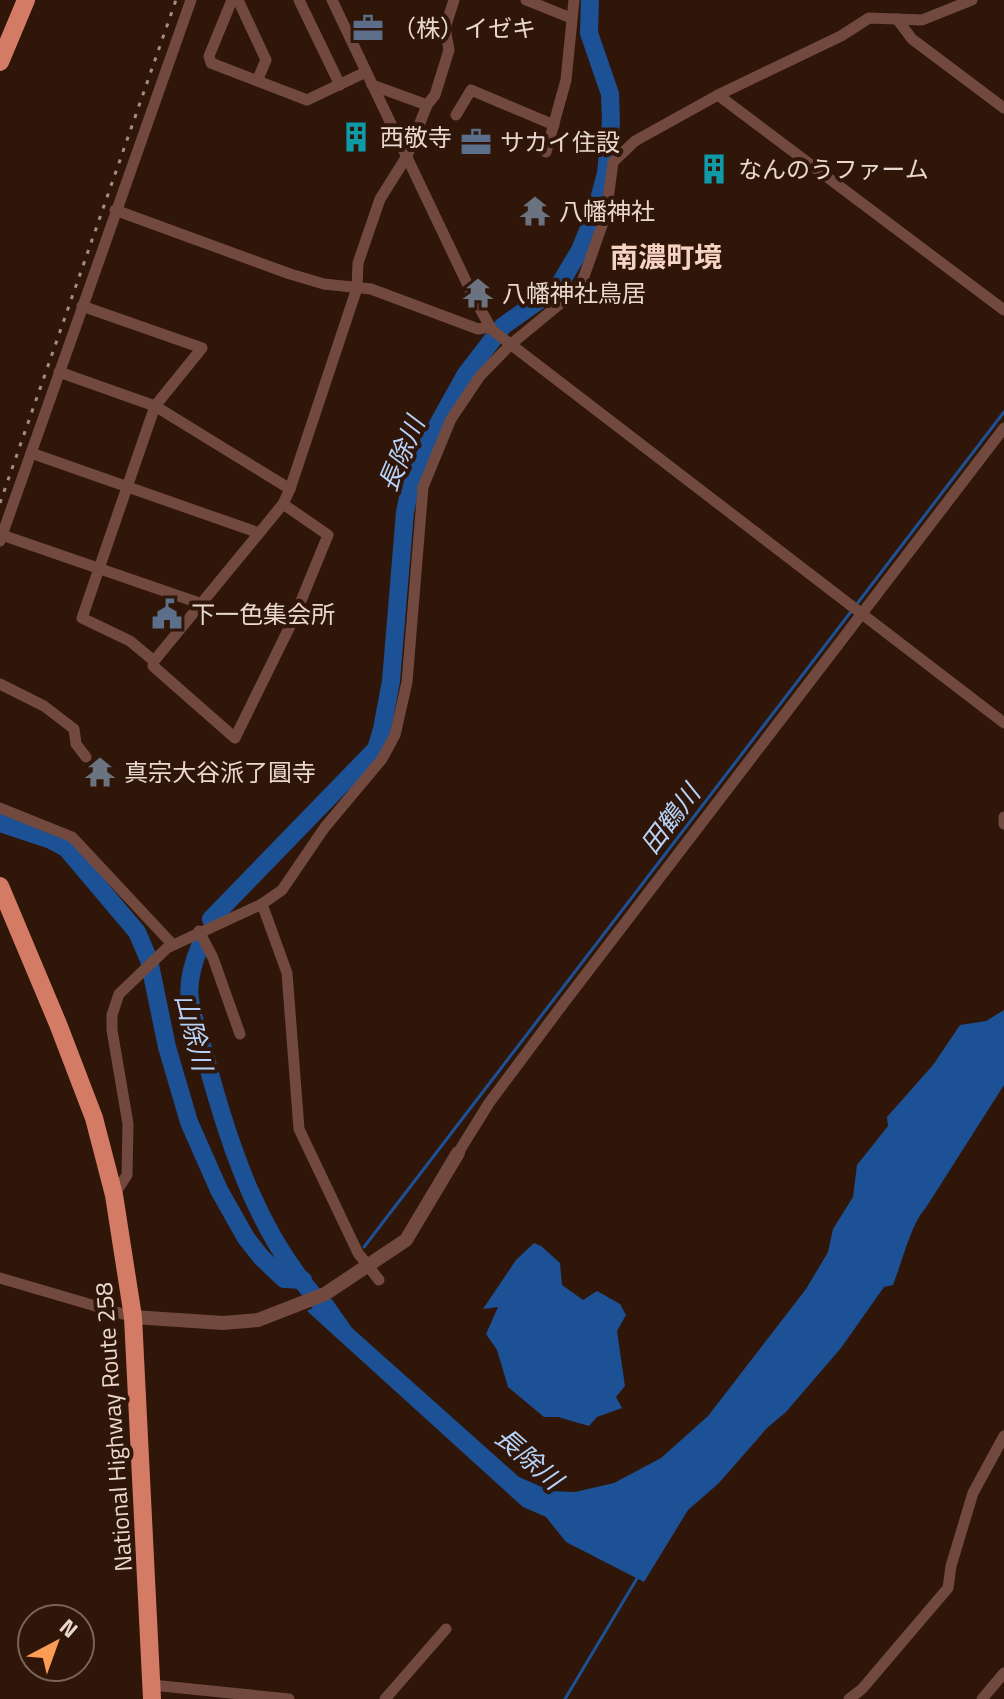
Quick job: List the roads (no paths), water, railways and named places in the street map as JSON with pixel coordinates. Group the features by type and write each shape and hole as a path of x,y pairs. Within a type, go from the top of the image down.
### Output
{"highway":[{"path":"0,62 26,0"},
{"name":"National Highway Route 258","path":"0,886 94,1118 114,1195 133,1317 152,1692"}],"street":[{"path":"191,0 1,538 202,604"},
{"path":"235,0 266,60 257,81"},
{"path":"235,0 209,56 211,63 307,100 366,72"},
{"path":"299,0 340,85"},
{"path":"332,0 491,329 1004,723"},
{"path":"283,504 328,535 294,618 235,738 175,687 153,666 154,661 283,504 290,489 357,288 358,263 380,199 407,156 427,105 435,95 449,50 445,28 454,0"},
{"path":"526,0 571,18"},
{"path":"546,152 566,80 574,0"},
{"path":"114,1195 127,1175 128,1124 112,1015 119,994 170,946 262,904 282,890 325,827 382,759 395,735 407,682 423,487 451,419 480,376 507,342 567,298 582,282 606,214 613,162 635,141 718,95 841,36 869,18 922,20 972,0"},
{"path":"897,19 912,39 1004,108"},
{"path":"372,85 427,105"},
{"path":"456,115 471,90 554,125"},
{"path":"718,95 1004,310"},
{"path":"115,210 290,274 324,284 385,294 478,329 491,329"},
{"path":"82,306 202,348 155,406 82,618 130,641 154,661"},
{"path":"59,372 155,406 290,489"},
{"path":"0,1278 133,1317 223,1323 258,1320 325,1294 406,1240 489,1103 857,609 1004,428"},
{"path":"31,453 259,533"},
{"path":"0,684 44,706 74,729 76,744 86,757"},
{"path":"0,808 72,837 170,946"},
{"path":"1004,817 1004,824"},
{"path":"262,904 287,973 299,1129 358,1253 379,1280"},
{"path":"199,931 213,958 240,1034"},
{"path":"849,1699 862,1689 948,1588 951,1566 973,1493 1004,1436"},
{"path":"385,1699 446,1629"},
{"path":"982,1699 1004,1673"},
{"path":"152,1692 289,1699"}],"water":[{"path":"1004,1010 1004,1085 920,1215 893,1285 884,1287 841,1348 786,1412 767,1428 719,1483 688,1510 644,1582 566,1542 546,1517 523,1507 307,1311 331,1298 352,1328 519,1477 551,1491 575,1492 614,1483 661,1458 708,1416 806,1289 828,1252 833,1229 853,1197 857,1165 888,1126 887,1117 933,1065 960,1025 986,1021"},
{"path":"534,1243 560,1263 562,1285 583,1300 597,1291 620,1304 626,1315 617,1331 625,1386 616,1397 622,1408 597,1417 589,1426 558,1417 544,1417 508,1387 497,1350 486,1334 498,1307 483,1309 516,1260"}],"waterway":[{"name":"長除川","path":"211,919 376,749 391,681 405,512 412,479 466,374 503,326 558,287 580,250 596,211 606,173 611,122 610,94 589,33 590,0"},
{"name":"田鶴川","path":"364,1247 1004,412"},
{"name":"山除川","path":"0,823 66,848 137,932 149,960 167,1047 189,1122 219,1190 246,1238 261,1257 284,1279 303,1280"},
{"name":"長除川","path":"200,946 191,973 190,1000 237,1160 266,1225 284,1256 328,1311"},
{"path":"565,1699 639,1575"}],"railway":[{"path":"0,503 176,0"}],"place":[{"name":"（株）イゼキ","path":"368,28"},
{"name":"西敬寺","path":"356,137"},
{"name":"サカイ住設","path":"476,142"},
{"name":"なんのうファーム","path":"714,169"},
{"name":"八幡神社","path":"535,211"},
{"name":"八幡神社鳥居","path":"478,293"},
{"name":"下一色集会所","path":"167,614"},
{"name":"真宗大谷派了圓寺","path":"100,772"}],"district":[{"name":"南濃町境","path":"666,256"}]}
